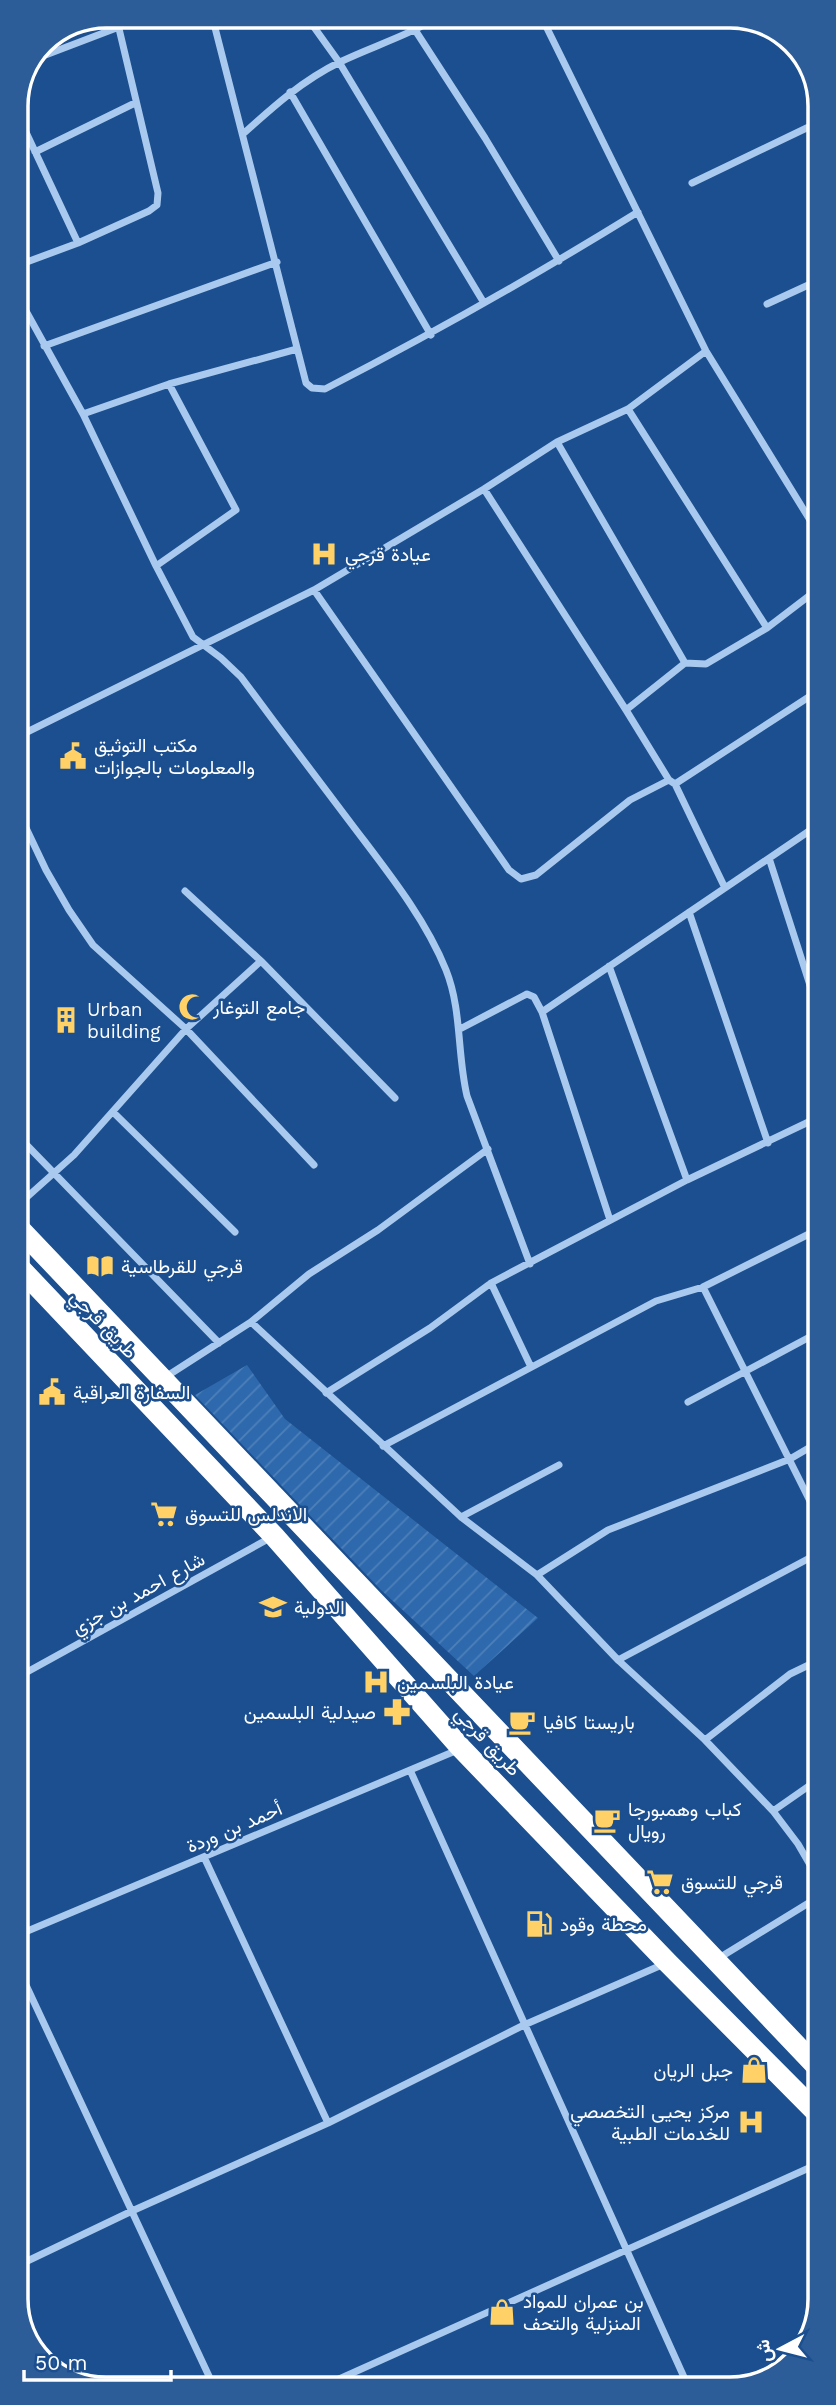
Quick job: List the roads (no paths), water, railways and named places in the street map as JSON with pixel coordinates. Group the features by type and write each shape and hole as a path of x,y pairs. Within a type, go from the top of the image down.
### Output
{"highway":[{"name":"طريق قرجي","path":"28,1237 808,2057"},
{"name":"طريق قرجي","path":"28,1281 274,1536 461,1748 808,2104"}],"street":[{"path":"48,55 116,28"},
{"path":"28,262 78,243 157,205 158,193 119,28"},
{"path":"215,28 306,383 312,388 325,389 431,335 638,212"},
{"path":"315,28 339,62 484,303"},
{"path":"413,28 485,138 559,261"},
{"path":"243,134 290,92 339,62 420,28"},
{"path":"547,28 706,351 808,517"},
{"path":"290,92 431,335"},
{"path":"35,152 135,103"},
{"path":"692,183 808,127"},
{"path":"28,137 78,243"},
{"path":"44,346 276,262"},
{"path":"767,304 808,285"},
{"path":"28,316 83,414 193,637 241,677 403,892 445,969 455,998 467,1096 530,1264"},
{"path":"83,414 169,384 297,349"},
{"path":"28,732 314,590 484,489 557,442 628,409 706,351"},
{"path":"156,566 236,510 169,384"},
{"path":"628,409 767,628"},
{"path":"557,442 685,663"},
{"path":"484,489 672,782 725,888"},
{"path":"314,590 509,870 521,879 536,875 630,800 672,782 808,697"},
{"path":"626,710 685,663 706,664 767,628 808,597"},
{"path":"28,832 69,911 93,945 186,1029 314,1165"},
{"path":"542,1012 808,832"},
{"path":"769,858 808,979"},
{"path":"185,891 261,961 395,1098"},
{"path":"689,912 768,1143"},
{"path":"28,1197 74,1155 186,1029 261,961"},
{"path":"609,966 687,1180"},
{"path":"460,1029 527,994 534,996 542,1012 610,1220"},
{"path":"113,1112 235,1232"},
{"path":"327,1393 430,1328 491,1283 687,1180 808,1122"},
{"path":"28,1146 219,1343"},
{"path":"163,1379 251,1322 309,1274 378,1230 488,1149"},
{"path":"383,1446 656,1301 703,1287 808,1234"},
{"path":"491,1283 531,1367"},
{"path":"703,1287 808,1496"},
{"path":"251,1322 461,1517 537,1575 618,1660 705,1740 773,1811 808,1861"},
{"path":"688,1402 808,1338"},
{"path":"537,1575 608,1530 790,1459 808,1448"},
{"path":"461,1517 559,1465"},
{"name":"شارع احمد بن جزي","path":"28,1671 274,1536"},
{"path":"618,1660 808,1559"},
{"path":"705,1740 790,1674 808,1665"},
{"name":"أحمد بن وردة","path":"28,1931 461,1748"},
{"path":"410,1770 684,2377"},
{"path":"773,1811 808,1787"},
{"path":"204,1857 328,2123"},
{"path":"715,1960 808,1903"},
{"path":"28,2261 328,2123 524,2025 668,1963"},
{"path":"28,1989 209,2377"},
{"path":"344,2377 808,2168"}],"place":[{"name":"عيادة قرجي","path":"324,554"},
{"name":"مكتب التوثيق والمعلومات بالجوازات","path":"73,756"},
{"name":"جامع التوغار","path":"192,1007"},
{"name":"Urban building","path":"66,1020"},
{"name":"قرجي للقرطاسية","path":"100,1266"},
{"name":"السفارة العراقية","path":"52,1392"},
{"name":"الاندلس للتسوق","path":"164,1514"},
{"name":"الدولية","path":"273,1607"},
{"name":"عيادة البلسمين","path":"376,1682"},
{"name":"صيدلية البلسمين","path":"397,1712"},
{"name":"باريستا كافيا","path":"522,1722"},
{"name":"كباب وهمبورجا رويال","path":"607,1820"},
{"name":"قرجي للتسوق","path":"660,1882"},
{"name":"محطة وقود","path":"539,1924"},
{"name":"جبل الريان","path":"754,2070"},
{"name":"مركز يحيى التخصصي للخدمات الطبية","path":"751,2122"},
{"name":"بن عمران للمواد المنزلية والتحف","path":"502,2312"}]}
